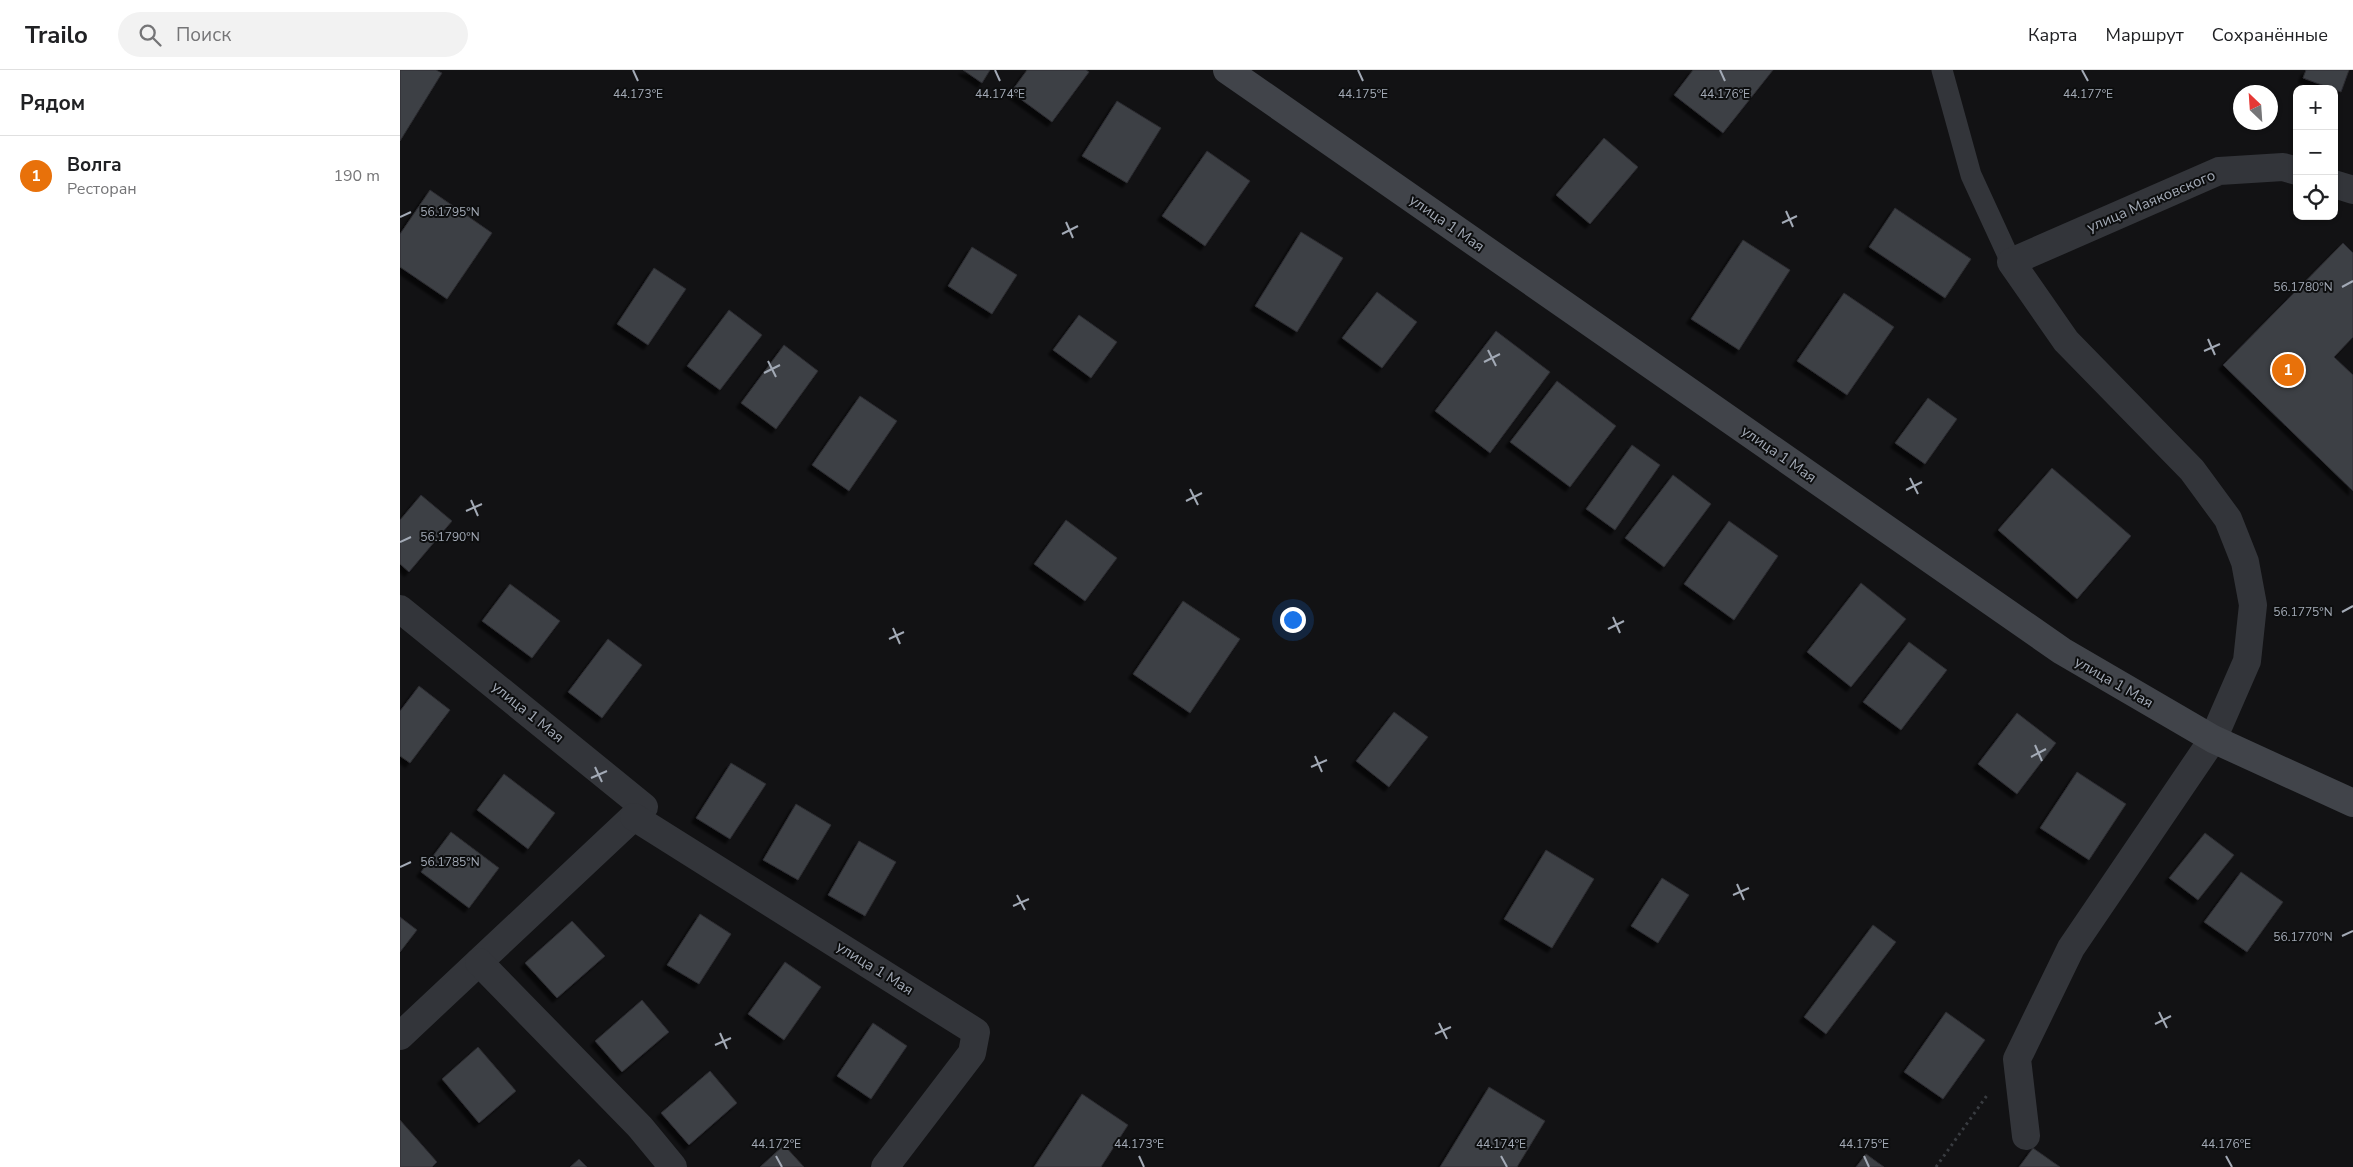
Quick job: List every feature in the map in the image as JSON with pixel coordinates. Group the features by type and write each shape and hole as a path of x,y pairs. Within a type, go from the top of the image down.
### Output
{"street":[{"name":"улица 1 Мая","path":"1227,70 2062,651 2213,739 2353,803"},
{"name":"улица Маяковского","path":"2011,262 2219,171 2283,167 2293,170"},
{"path":"2338,185 2353,190"},
{"path":"2011,262 2066,341 2192,470 2228,519 2245,562 2253,605 2247,661 2213,739 2071,948 2016,1059 2026,1136"},
{"name":"улица 1 Мая","path":"400,608 644,807 634,817 976,1032 972,1053 885,1167"},
{"path":"400,1036 634,817"},
{"path":"479,962 640,1127 673,1167"}],"lane":[{"path":"1942,70 1970,175 2011,262"}],"path":[{"path":"1936,1167 1989,1092 2016,1059"}],"building":[{"path":"400,70 436,70 442,73 400,141"},
{"path":"963,70 990,70 982,83"},
{"path":"1027,70 1086,70 1089,72 1052,122 1011,92"},
{"path":"1693,70 1773,70 1723,133 1674,95"},
{"path":"2306,70 2349,70 2341,92 2338,91 2338,85 2322,85 2303,78"},
{"path":"1117,101 1161,128 1127,183 1082,156"},
{"path":"1604,138 1638,167 1590,224 1556,195"},
{"path":"1207,151 1250,181 1205,246 1162,216"},
{"path":"430,190 492,233 447,299 400,267 400,234"},
{"path":"1895,208 1971,259 1945,298 1869,247"},
{"path":"1301,232 1343,258 1297,332 1255,306"},
{"path":"1743,240 1790,270 1739,350 1691,319"},
{"path":"2343,243 2353,253 2353,337 2334,357 2353,375 2353,491 2223,365"},
{"path":"972,247 1017,275 992,314 948,286"},
{"path":"654,268 686,289 648,345 617,324"},
{"path":"1377,292 1417,322 1382,368 1342,338"},
{"path":"1844,293 1894,327 1847,395 1797,361"},
{"path":"729,310 762,335 720,390 687,366"},
{"path":"1079,315 1117,342 1091,378 1053,350"},
{"path":"1496,331 1550,372 1490,453 1435,411"},
{"path":"784,345 818,371 776,429 741,403"},
{"path":"1557,381 1616,426 1570,487 1510,442"},
{"path":"860,396 897,421 849,491 812,465"},
{"path":"1928,398 1957,419 1925,464 1895,443"},
{"path":"1632,445 1660,465 1615,530 1586,509"},
{"path":"2052,468 2131,536 2077,599 1998,530"},
{"path":"1673,475 1711,504 1664,567 1625,538"},
{"path":"421,495 452,521 409,572 400,564 400,520"},
{"path":"1066,520 1117,558 1085,601 1034,564"},
{"path":"1729,521 1778,556 1734,620 1684,584"},
{"path":"1861,583 1906,619 1851,687 1807,652"},
{"path":"510,584 560,621 532,658 482,621"},
{"path":"1183,601 1240,639 1190,713 1133,674"},
{"path":"608,639 642,665 602,718 568,692"},
{"path":"1909,642 1947,670 1901,730 1863,702"},
{"path":"419,686 450,710 410,763 400,756 400,711"},
{"path":"1394,712 1428,737 1389,787 1356,761"},
{"path":"2017,713 2056,743 2017,794 1978,764"},
{"path":"731,763 766,784 730,839 696,818"},
{"path":"2077,772 2126,804 2089,860 2040,828"},
{"path":"504,774 555,813 528,849 477,810"},
{"path":"796,804 831,825 798,880 763,860"},
{"path":"451,832 499,868 469,908 421,872"},
{"path":"2205,833 2234,855 2198,900 2169,878"},
{"path":"859,841 896,862 865,916 828,895"},
{"path":"1546,850 1594,879 1552,948 1504,919"},
{"path":"2241,872 2283,902 2247,952 2204,922"},
{"path":"1662,878 1689,895 1658,943 1631,926"},
{"path":"700,914 731,934 699,984 667,965"},
{"path":"400,917 417,930 400,952"},
{"path":"572,921 605,956 557,998 525,963"},
{"path":"1873,925 1896,942 1826,1034 1804,1017"},
{"path":"785,962 821,987 784,1040 748,1014"},
{"path":"642,1000 669,1032 622,1072 595,1041"},
{"path":"1946,1012 1985,1040 1943,1099 1904,1072"},
{"path":"873,1023 907,1046 871,1099 837,1076"},
{"path":"478,1047 516,1091 479,1123 442,1079"},
{"path":"710,1071 737,1103 689,1145 661,1113"},
{"path":"1489,1087 1545,1121 1517,1167 1440,1167"},
{"path":"1082,1094 1128,1125 1101,1167 1034,1167"},
{"path":"400,1120 437,1162 432,1167 400,1167"},
{"path":"784,1145 804,1167 760,1167"},
{"path":"2033,1148 2060,1167 2019,1167"},
{"path":"1866,1154 1884,1167 1856,1167"},
{"path":"579,1159 587,1167 570,1167"}],"place":[{"name":"Волга","path":"2288,370"}]}
